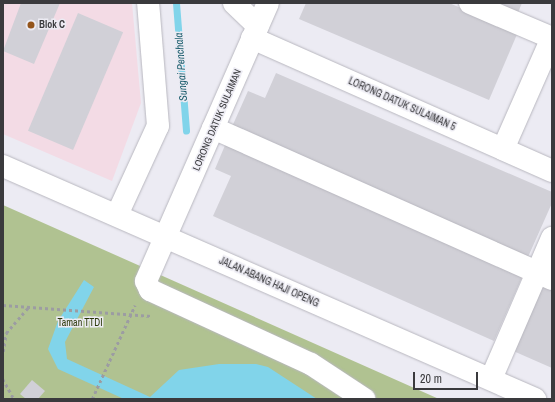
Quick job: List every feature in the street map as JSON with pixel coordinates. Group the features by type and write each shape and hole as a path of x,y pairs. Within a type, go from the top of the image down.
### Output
{"street":[{"path":"117,215 158,126 148,3"},
{"name":"LORONG DATUK SULAIMAN 5","path":"234,3 255,32 502,149 552,171"},
{"name":"LORONG DATUK SULAIMAN","path":"268,3 146,281 150,290 311,364 364,399"},
{"path":"470,3 552,38 502,149"},
{"path":"214,128 544,276"},
{"name":"JALAN ABANG HAJI OPENG","path":"3,166 535,399"},
{"path":"491,380 544,276 552,238"}],"path":[{"path":"92,399 136,302"},
{"path":"3,305 87,311"},
{"path":"3,352 6,333 30,307"},
{"path":"3,379 14,399"}],"shaded area":[{"path":"3,3 132,3 141,103 112,181 3,134"}],"green space":[{"name":"Taman TTDI","path":"3,205 439,399 3,399"}],"water":[{"path":"84,280 94,287 65,342 67,359 150,397 179,370 219,364 256,364 268,367 317,399 124,399 58,369 48,349 58,321"}],"building":[{"name":"Blok C","path":"21,3 60,3 34,64 3,51"},
{"path":"306,3 449,3 518,32 489,100 299,19"},
{"path":"489,3 522,3 517,15"},
{"path":"78,13 123,32 73,150 28,131"},
{"path":"276,73 552,192 552,203 528,257 231,129 248,91 265,98"},
{"path":"226,143 523,275 494,341 213,216 231,176 215,169"},
{"path":"540,284 552,289 552,368 511,350"},
{"path":"32,380 45,391 38,399 26,399 20,394"}],"waterway":[{"name":"Sungai Penchala","path":"176,3 186,131"}],"place":[{"name":"Blok C","path":"31,25"}]}
